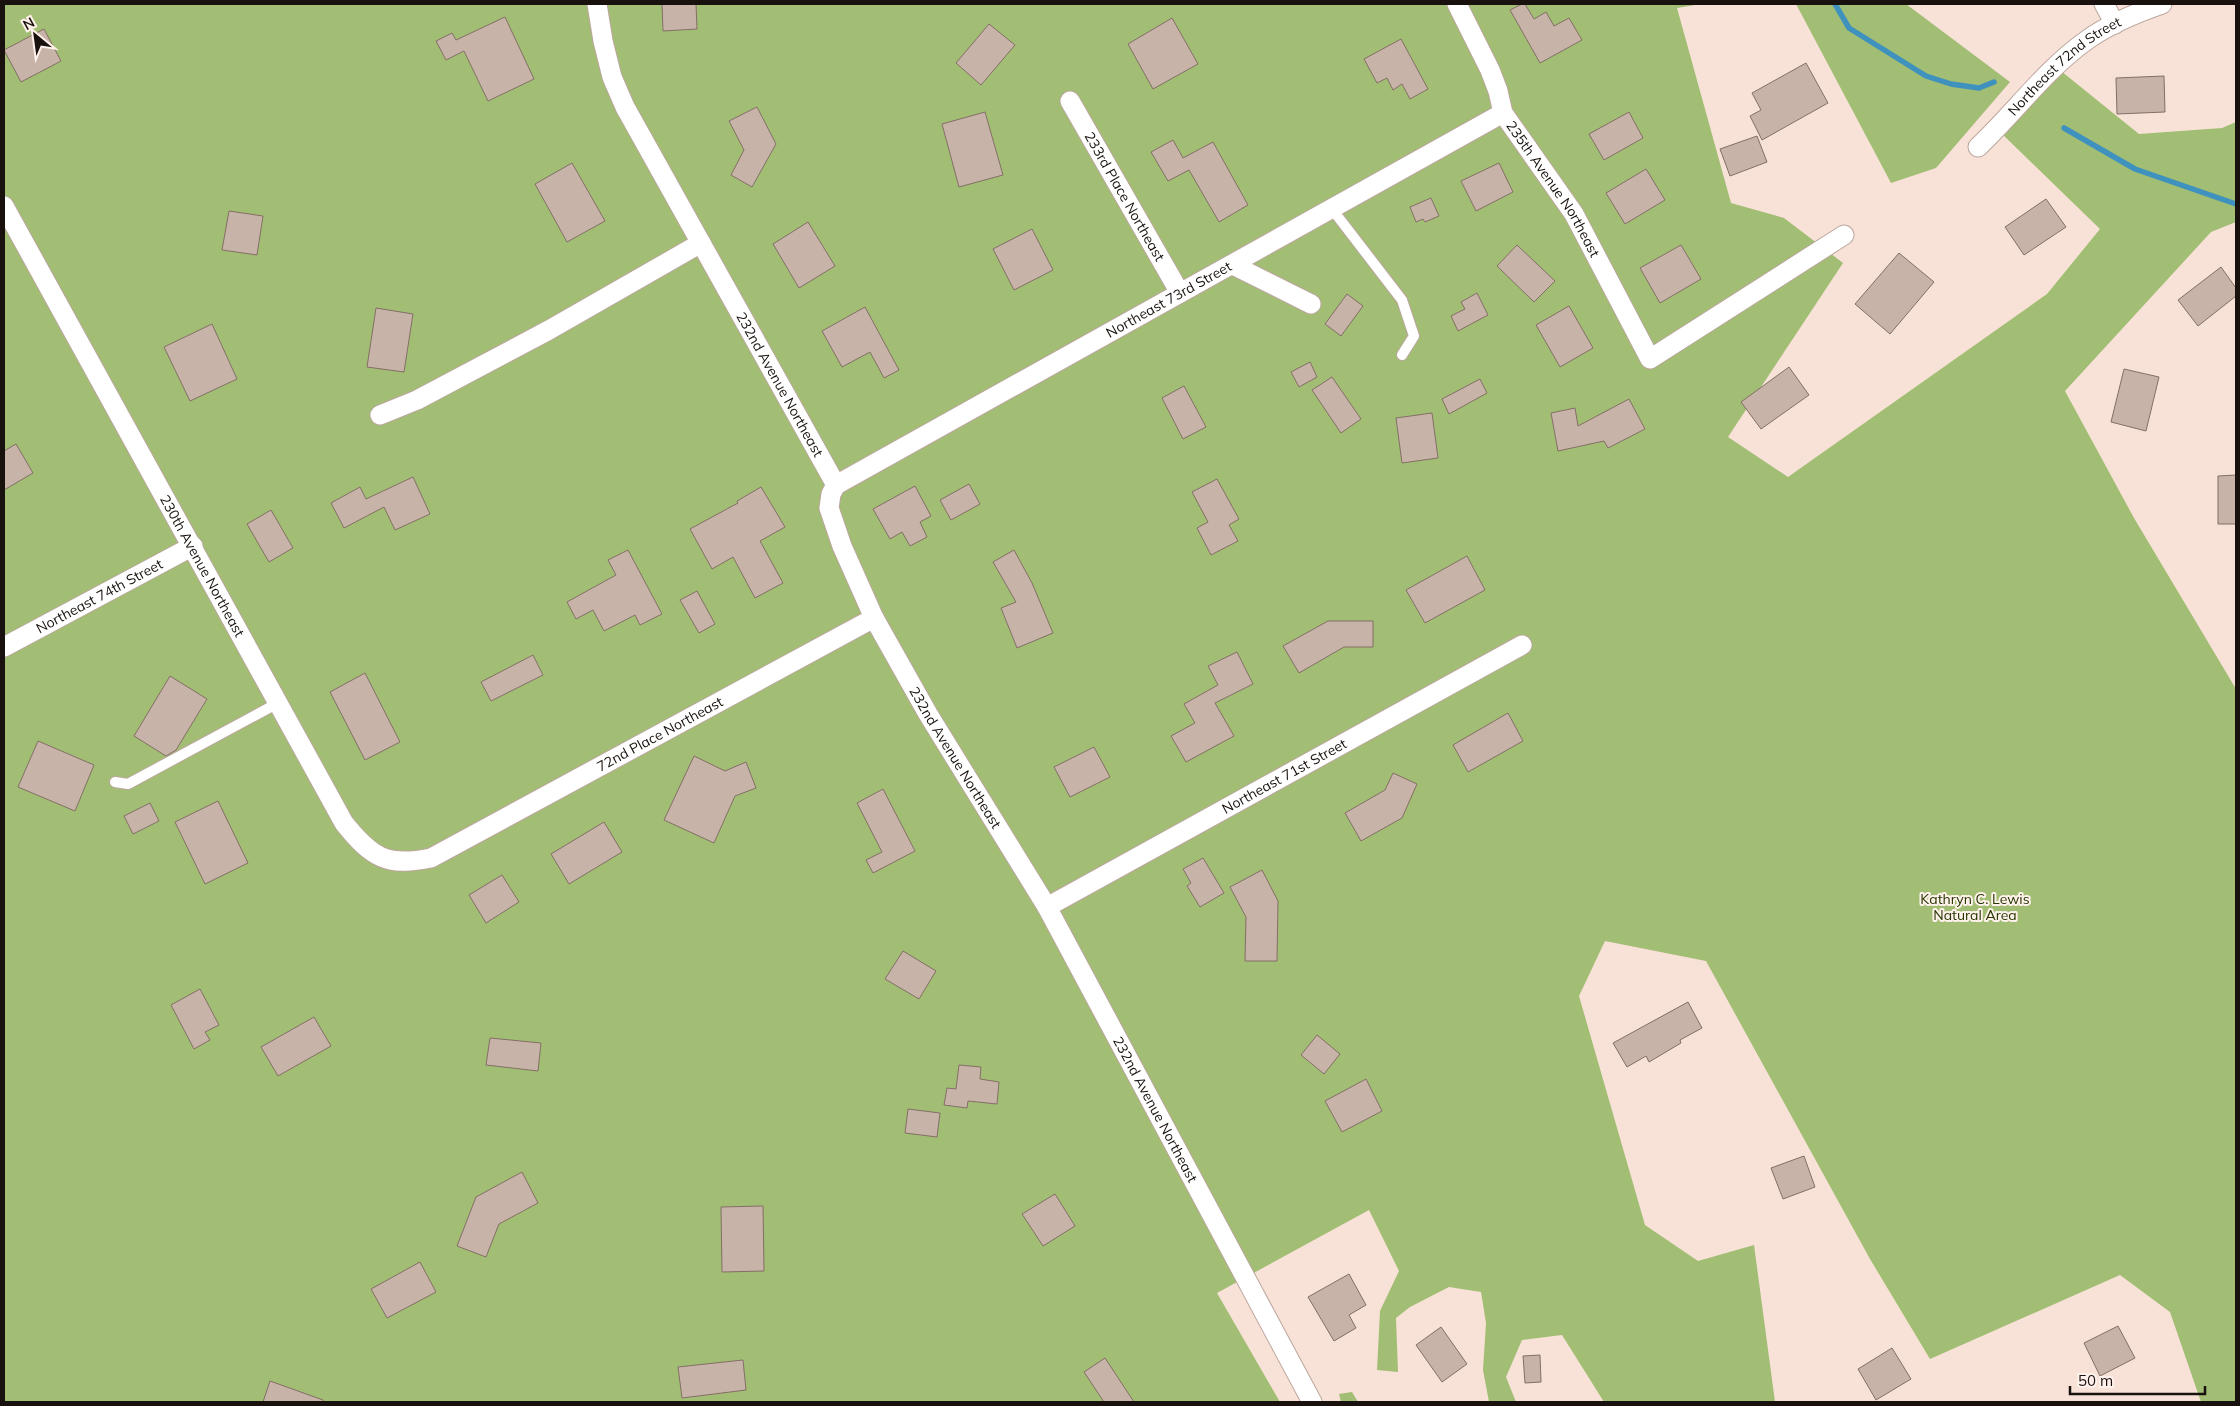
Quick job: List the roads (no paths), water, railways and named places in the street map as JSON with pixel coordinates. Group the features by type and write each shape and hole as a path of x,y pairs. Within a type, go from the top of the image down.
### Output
{"street":[{"name":"232nd Avenue Northeast","path":"598,4 603,41 612,78 625,107 836,485 831,494 829,508 842,546 874,618 928,714 1046,906 1312,1402"},
{"name":"235th Avenue Northeast","path":"1457,4 1490,70 1498,91 1503,113 1574,214 1646,352 1844,235"},
{"path":"2104,4 2114,24"},
{"name":"Northeast 72nd Street","path":"1978,147 2068,56 2088,40 2114,24 2162,4"},
{"name":"233rd Place Northeast","path":"1070,102 1180,293"},
{"name":"Northeast 73rd Street","path":"836,485 1503,113"},
{"name":"230th Avenue Northeast","path":"4,206 344,823 360,842 385,859 408,863 431,858 446,850"},
{"path":"380,415 417,400 549,330 701,243"},
{"path":"1233,265 1311,304"},
{"name":"Northeast 74th Street","path":"4,647 193,546"},
{"name":"72nd Place Northeast","path":"446,850 874,618"},
{"name":"Northeast 71st Street","path":"1046,906 1522,645"}],"lane":[{"path":"1332,210 1402,300 1414,336 1402,355"},
{"path":"115,782 128,784 278,703"}],"waterway":[{"path":"1835,4 1849,28 1926,76 1951,84 1979,88 1994,82"},
{"path":"2064,128 2135,169 2236,204"}],"park label":[{"name":"Kathryn C. Lewis Natural Area","path":"1975,908"}]}
